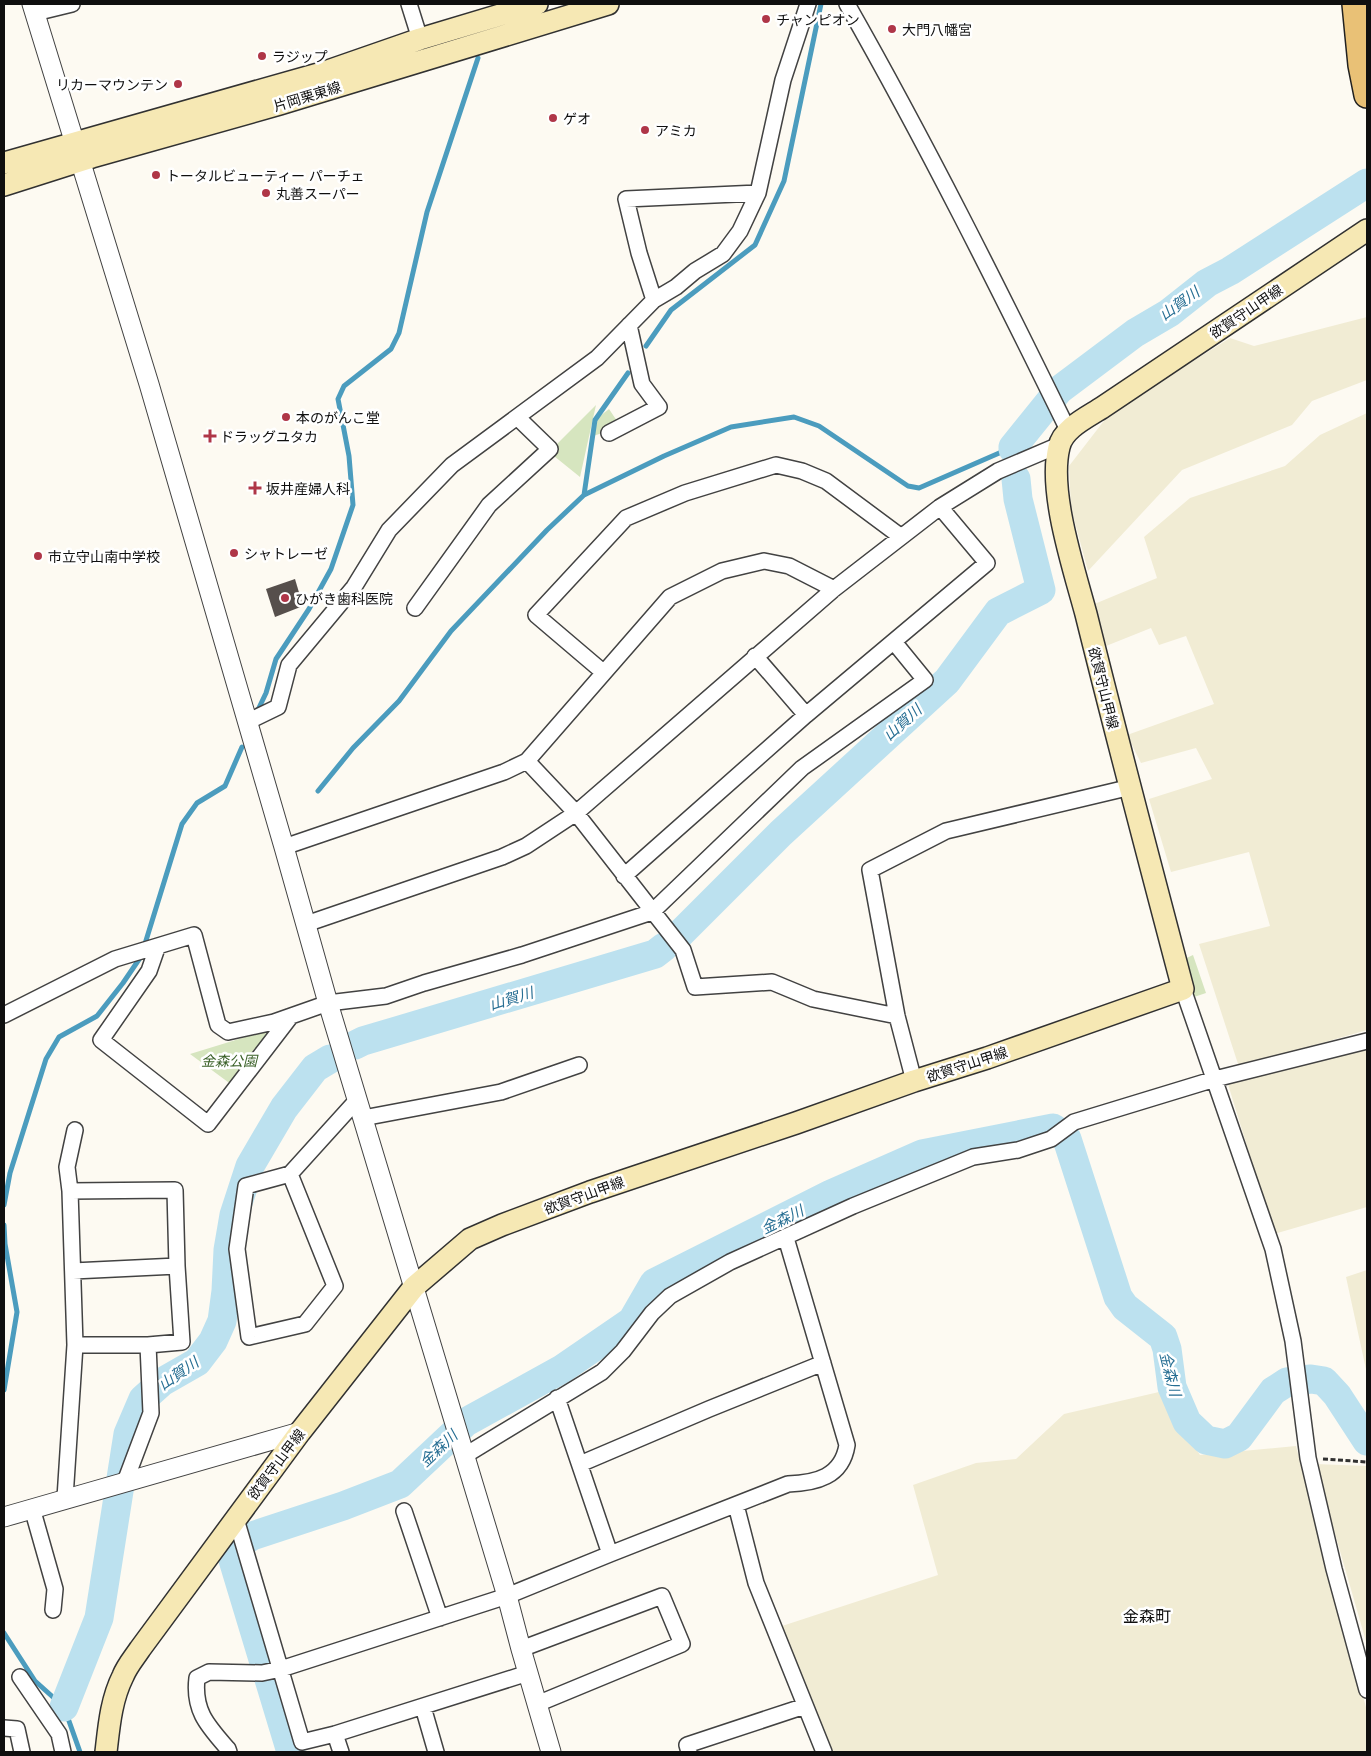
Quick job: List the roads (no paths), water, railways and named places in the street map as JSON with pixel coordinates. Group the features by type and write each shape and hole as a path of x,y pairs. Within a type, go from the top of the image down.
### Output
{"main road":[{"name":"片岡栗東線","path":"4,185 78,152 326,72 420,39 537,4"},
{"name":"片岡栗東線","path":"4,163 78,152 280,104 608,4"},
{"path":"1355,4 1361,65 1367,95"},
{"name":"欲賀守山甲線","path":"106,1752 110,1714 116,1692 124,1674 140,1649 300,1432 414,1286 470,1239 590,1192 914,1081 987,1058 1183,988 1109,709 1059,505 1056,468 1064,438 1186,350 1367,230"}],"street":[{"path":"72,4 33,9 149,384 328,1003 507,1596 551,1752"},
{"path":"409,4 420,39"},
{"path":"247,722 278,707 289,665 354,587 389,530 452,465 597,358 654,300 723,254 740,231 758,193 783,80 808,4"},
{"path":"306,924 502,857 526,846 576,813 755,656 900,536 940,507 998,471 1064,438 996,284 904,105 847,4"},
{"path":"654,300 639,253 626,198 758,193"},
{"path":"609,433 658,407 642,384 629,325"},
{"path":"415,608 489,505 550,449 517,417"},
{"path":"603,672 536,615 626,518 685,493 776,465 802,471 826,480 900,536"},
{"path":"624,876 806,715 987,563 940,507"},
{"path":"284,846 504,772 527,761 670,597 722,571 764,560 790,566 834,589"},
{"path":"4,1015 129,954 194,936 218,1025 228,1032 274,1022 328,1003 386,996 522,955 652,912 802,768 925,680 894,642"},
{"path":"755,656 806,715"},
{"path":"527,761 576,813 682,950 695,986 772,982 813,999 897,1016"},
{"path":"914,1081 897,1016 870,870 946,831 1131,787"},
{"path":"152,949 148,971 102,1040 208,1124 291,1016"},
{"path":"1183,988 1272,1249 1293,1341 1308,1458 1334,1568 1367,1690"},
{"path":"464,1456 602,1372 623,1351 652,1312 670,1296 730,1262 853,1206 973,1157 1018,1150 1051,1139 1074,1122 1215,1079 1367,1041"},
{"path":"290,1174 334,1286 304,1324 249,1337 237,1249 246,1186 290,1174 360,1109 501,1092 579,1065"},
{"path":"65,1498 75,1345 70,1192 66,1167 75,1130"},
{"path":"70,1192 175,1190 182,1342 148,1345 75,1345"},
{"path":"229,1752 203,1719 195,1692 197,1678 209,1672 262,1673 281,1670 507,1596 788,1484 808,1483 824,1478 839,1466 846,1455 848,1445 786,1238"},
{"path":"72,1271 177,1266"},
{"path":"125,1482 151,1413 148,1345"},
{"path":"580,1464 823,1363"},
{"path":"557,1398 610,1554"},
{"path":"4,1517 300,1432"},
{"path":"736,1505 756,1583 824,1752"},
{"path":"32,1508 55,1590 53,1610"},
{"path":"404,1511 440,1618"},
{"path":"236,1519 302,1742 335,1734 528,1673"},
{"path":"521,1649 662,1596 682,1644 536,1704"},
{"path":"20,1677 59,1734 63,1752"},
{"path":"689,1752 687,1745 805,1706"},
{"path":"423,1707 436,1752"},
{"path":"4,1728 17,1729 22,1752"},
{"path":"335,1734 341,1752"}],"waterway":[{"path":"646,346 671,310 755,245 784,181 821,4"},
{"path":"257,712 266,693 276,659 309,609 331,569 353,505 349,456 338,399 344,386 391,349 399,333 427,212 478,58"},
{"name":"山賀川","path":"1013,449 1059,390 1135,333 1169,313 1207,283 1230,271 1367,183"},
{"path":"584,495 595,420 628,373"},
{"path":"318,791 353,748 399,701 451,631 547,530 584,495 664,456 731,427 794,417 819,426 908,486 919,488 1013,447"},
{"name":"山賀川","path":"678,936 781,833 947,681 998,612 1041,590 1018,499 1016,479"},
{"path":"144,947 182,824 197,803 225,786 242,747"},
{"name":"山賀川","path":"355,1045 363,1041 655,954 664,947"},
{"path":"4,1205 10,1173 46,1059 59,1037 97,1016 142,955"},
{"name":"山賀川","path":"64,1707 99,1618 128,1434 143,1399 162,1382 197,1362 213,1341 222,1321 228,1250 234,1215 250,1166 284,1108 315,1068 330,1059"},
{"name":"金森川","path":"291,1752 230,1550 252,1536 343,1506 400,1484 466,1422 562,1369 632,1321 654,1283 831,1194 922,1154 1053,1128 1067,1139 1118,1297 1125,1307 1163,1337 1167,1349 1172,1387 1187,1422 1206,1440 1225,1444 1239,1437 1273,1391 1287,1382 1311,1379 1324,1381 1337,1395 1367,1441"},
{"path":"4,1225 5,1244 17,1312 4,1390"},
{"path":"4,1633 35,1681 64,1707 80,1752"}],"place":[{"name":"チャンピオン","path":"766,19"},
{"name":"大門八幡宮","path":"892,29"},
{"name":"ラジップ","path":"262,56"},
{"name":"リカーマウンテン","path":"178,84"},
{"name":"ゲオ","path":"553,118"},
{"name":"アミカ","path":"645,130"},
{"name":"トータルビューティー パーチェ","path":"156,175"},
{"name":"丸善スーパー","path":"266,193"},
{"name":"本のがんこ堂","path":"286,417"},
{"name":"ドラッグユタカ","path":"210,436"},
{"name":"坂井産婦人科","path":"255,488"},
{"name":"シャトレーゼ","path":"234,553"},
{"name":"市立守山南中学校","path":"38,556"},
{"name":"ひがき歯科医院","path":"285,598"}],"district":[{"name":"金森町","path":"1147,1616"}],"park label":[{"name":"金森公園","path":"229,1060"}]}
